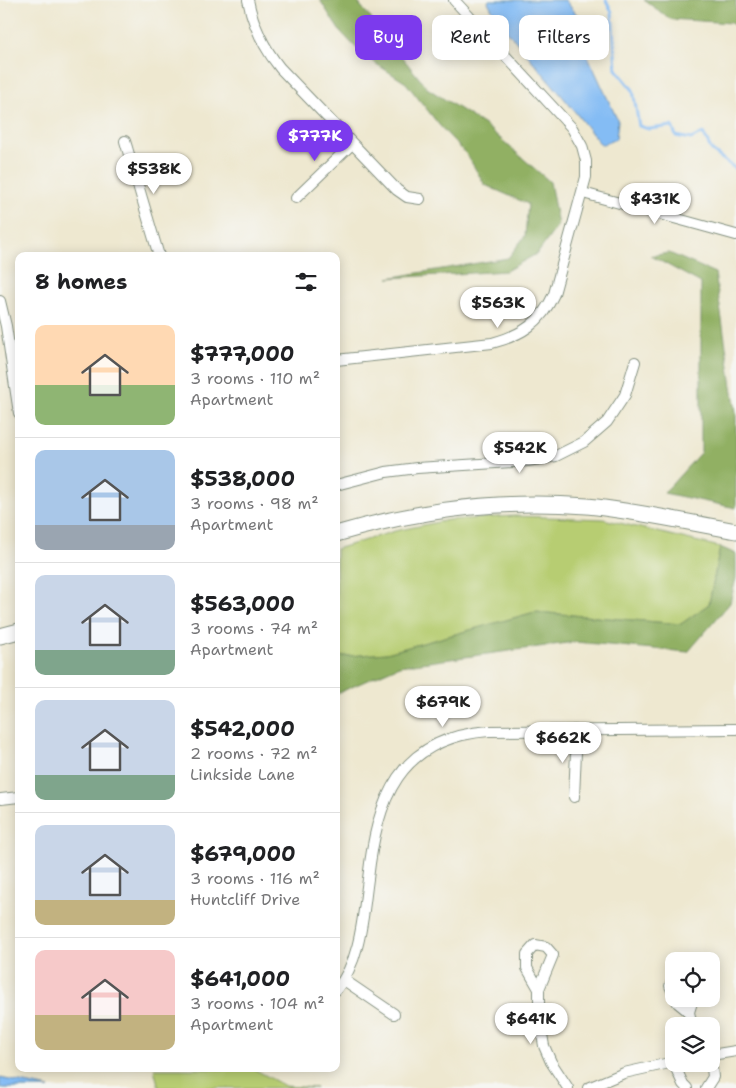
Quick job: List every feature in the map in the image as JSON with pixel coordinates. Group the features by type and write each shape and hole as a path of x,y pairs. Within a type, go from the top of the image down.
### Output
{"street":[{"path":"248,0 259,35 274,61 397,190 407,197 420,199"},
{"path":"340,360 492,343 507,339 522,332 538,319 548,308 554,294 583,193 586,161 582,146 572,128 454,0"},
{"path":"124,141 158,252"},
{"path":"296,198 352,144"},
{"path":"583,193 736,235"},
{"path":"0,301 6,326 15,386"},
{"path":"340,484 386,472 417,468 528,461 556,456 570,450 597,432 615,411 629,385 635,362"},
{"path":"340,533 410,515 457,508 524,504 556,504 618,510 736,531"},
{"path":"0,636 15,632"},
{"path":"340,985 344,980 361,929 379,815 389,791 404,769 417,756 431,747 464,734 489,731 736,729"},
{"path":"574,730 576,752 574,797"},
{"path":"1,798 15,797"},
{"path":"344,980 394,1014"},
{"path":"539,988 539,1017 544,1046 554,1068 568,1088"},
{"path":"683,1007 689,1012"},
{"path":"690,1017 691,1007"},
{"path":"720,1054 736,1051"},
{"path":"588,1088 624,1073 665,1065"},
{"path":"678,1072 687,1088"},
{"path":"706,1088 713,1077 713,1072"}],"green space":[{"path":"320,0 356,0 368,15 355,15 355,47 339,30"},
{"path":"644,0 736,0 736,27 731,23 670,19"},
{"path":"370,60 404,60 427,88 486,126 550,182 558,225 538,253 506,271 388,278 508,258 525,236 528,204 485,185 467,155 440,126 406,83"},
{"path":"669,253 715,273 736,413 736,508 664,493 701,452 701,283 651,256"},
{"path":"515,516 603,519 720,547 709,604 681,624 535,612 387,653 340,657 340,548 395,531 448,520"},
{"path":"720,547 736,554 736,578 730,603 688,652 575,642 399,666 340,692 340,657 387,653 535,612 681,624 709,604"},
{"path":"155,1072 259,1072 285,1086 317,1088 159,1088"}],"water":[{"path":"489,0 565,0 577,15 519,15 519,45 509,33 509,15 495,15 488,2"},
{"path":"532,60 590,60 618,121 616,139 601,145"},
{"path":"0,1078 50,1088 0,1088"}],"waterway":[{"path":"606,0 612,12 616,69 633,90 639,126 649,129 672,126 676,136 691,139 703,133 712,151 736,169"}]}
